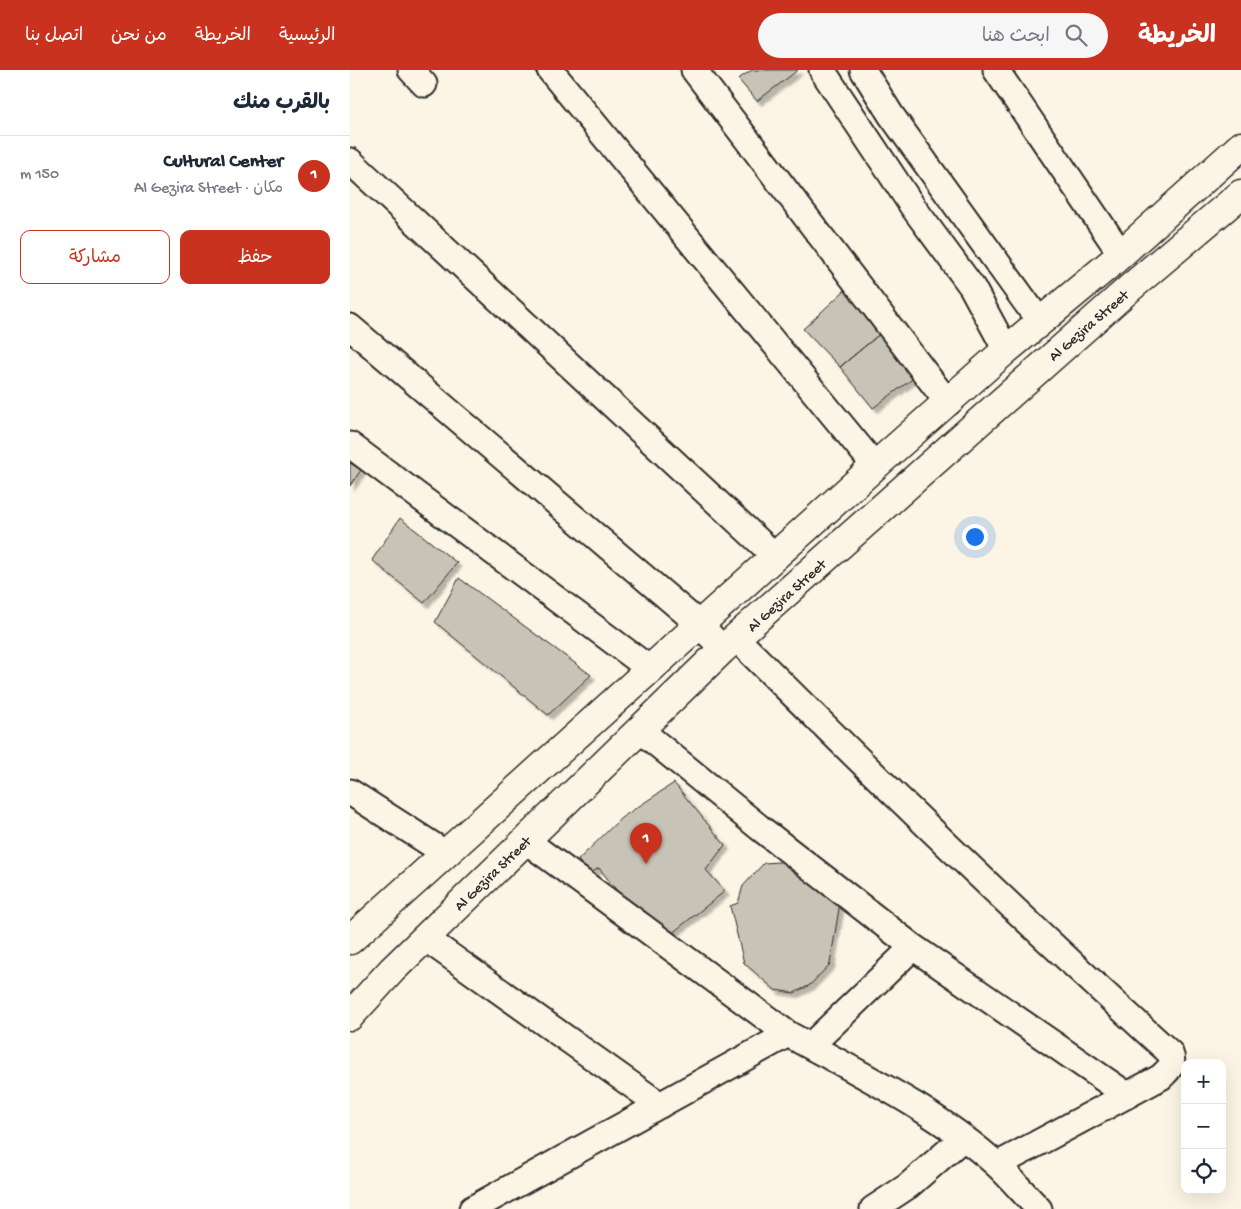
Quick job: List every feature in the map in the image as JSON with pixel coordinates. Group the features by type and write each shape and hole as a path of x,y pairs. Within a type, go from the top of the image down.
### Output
{"main road":[{"path":"350,940 875,466 1006,350 1123,252 1241,146"},
{"name":"Al Gezira Street","path":"350,1016 425,938 730,644 1130,288 1241,194"},
{"path":"1123,252 1157,265"},
{"path":"1123,252 1130,288"}],"street":[{"path":"550,70 875,466"},
{"path":"694,70 948,403"},
{"path":"822,70 913,207 972,287 1006,350"},
{"path":"862,70 891,115 1040,322"},
{"path":"996,70 1123,252"},
{"path":"350,161 775,556"},
{"path":"350,327 699,624 730,644 835,737 1041,936 1170,1053 1173,1059 1171,1067 1161,1077 997,1165"},
{"path":"350,445 650,669"},
{"path":"640,730 760,828 913,947 1127,1095"},
{"path":"350,792 445,853"},
{"path":"526,840 788,1034 893,1092 963,1138 997,1165 1039,1209"},
{"path":"425,938 660,1105"},
{"path":"810,1046 913,947"},
{"path":"472,1209 788,1034"},
{"path":"873,1209 908,1186 963,1138"}],"building":[{"path":"752,70 798,70 757,101 738,79"},
{"path":"846,289 882,332 840,367 803,329"},
{"path":"882,332 919,374 873,408 840,367"},
{"path":"350,463 361,470 350,486"},
{"path":"400,518 457,563 424,603 372,560"},
{"path":"459,578 591,675 548,715 435,622"},
{"path":"674,783 725,845 706,870 725,891 666,938 633,911 599,868 589,874 578,860 621,818"},
{"path":"794,861 841,896 830,964 810,985 794,993 775,990 744,963 730,906 738,903 743,886 764,863"}],"place":[{"name":"Cultural Center","path":"646,864"}]}
